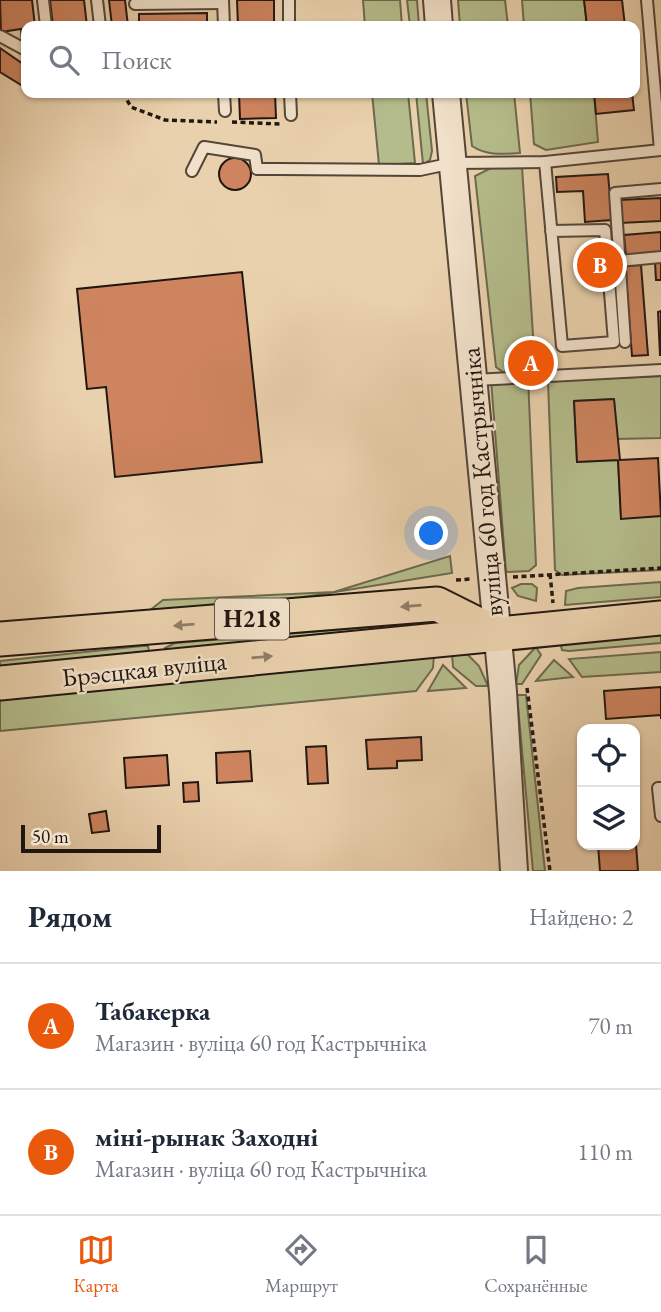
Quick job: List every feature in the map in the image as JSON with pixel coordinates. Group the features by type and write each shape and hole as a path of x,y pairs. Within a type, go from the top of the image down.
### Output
{"main road":[{"name":"Брэсцкая вуліца","path":"0,639 437,604 497,634"},
{"name":"Брэсцкая вуліца","path":"0,683 661,618"}],"street":[{"path":"437,0 439,21"},
{"name":"вуліца 60 год Кастрычніка","path":"446,98 497,634 514,871"}],"lane":[{"path":"43,0 45,21"},
{"path":"97,0 99,21"},
{"path":"289,0 289,21"},
{"path":"192,171 204,147 255,155 257,169 420,170 453,163 545,162 661,150 647,0"},
{"path":"135,4 223,2 224,21"},
{"path":"0,36 21,47"},
{"path":"224,98 225,111"},
{"path":"290,98 291,115"},
{"path":"545,162 551,231 562,346 614,342 605,230 551,231"},
{"path":"625,342 615,193 661,189"},
{"path":"619,261 661,257"},
{"path":"472,380 661,370"},
{"path":"661,788 658,788 661,816"}],"path":[{"path":"126,98 131,107 165,120 286,125 291,115"},
{"path":"546,574 661,568"},
{"path":"527,688 550,871"}],"green space":[{"path":"363,0 400,0 402,21 365,21"},
{"path":"407,0 417,0 419,21 409,21"},
{"path":"458,0 505,0 507,21 460,21"},
{"path":"522,0 584,0 586,21 524,21"},
{"path":"372,98 408,98 415,163 379,165"},
{"path":"416,98 427,98 432,151 430,160 423,164"},
{"path":"467,98 514,98 520,153 489,153 472,146"},
{"path":"530,98 594,98 598,142 546,150 534,144"},
{"path":"522,167 535,365 529,370 504,373 496,367 475,176 491,168"},
{"path":"661,376 661,438 616,439 614,399 574,401 577,462 618,460 621,518 661,516 661,570 562,575 555,570 548,381"},
{"path":"528,377 536,565 529,571 506,572 491,380"},
{"path":"450,556 452,573 280,601 149,611 163,600 334,592"},
{"path":"661,582 661,597 565,605 566,591 578,588"},
{"path":"521,584 532,584 537,588 536,601 518,596 512,588"},
{"path":"409,624 415,626 168,653 165,648 175,643"},
{"path":"661,635 661,643 569,651 562,650 561,646 564,643"},
{"path":"148,646 149,651 142,655 0,668 0,661"},
{"path":"536,647 541,655 522,684 516,684 519,665"},
{"path":"661,652 661,672 582,677 569,659"},
{"path":"466,653 479,666 488,686 476,686 453,667 452,654"},
{"path":"434,654 433,668 416,691 0,731 0,700"},
{"path":"554,660 573,677 536,681"},
{"path":"443,665 466,688 428,691"},
{"path":"517,695 526,695 545,871 533,871"}],"building":[{"path":"0,0 32,0 34,21 21,21 21,29 1,32"},
{"path":"50,0 84,0 86,21 52,21"},
{"path":"109,0 125,0 127,21 111,21"},
{"path":"237,0 274,0 274,21 238,21"},
{"path":"584,0 622,0 624,21 586,21"},
{"path":"207,13 207,21 139,21 139,14"},
{"path":"0,48 21,63 21,85 0,72"},
{"path":"239,98 275,98 276,118 240,119"},
{"path":"594,98 633,98 634,110 596,114"},
{"path":"235,158 247,162 251,174 247,186 235,190 223,186 219,174 223,162"},
{"path":"608,174 612,220 585,222 583,191 557,192 556,177"},
{"path":"661,198 661,221 620,223 619,200"},
{"path":"661,232 661,253 626,256 624,235"},
{"path":"655,262 661,262 661,280 656,280"},
{"path":"641,265 648,355 632,356 625,266"},
{"path":"242,272 262,462 115,477 106,387 87,389 77,289"},
{"path":"661,311 661,355 660,355 658,312"},
{"path":"614,399 620,460 658,458 661,516 621,519 618,460 577,462 574,401"},
{"path":"661,687 661,715 606,719 604,691"},
{"path":"421,737 422,760 397,761 397,768 368,769 366,740"},
{"path":"326,746 328,783 308,784 306,747"},
{"path":"250,751 252,781 217,783 216,753"},
{"path":"167,755 169,785 126,788 124,758"},
{"path":"198,782 199,801 184,802 183,783"},
{"path":"106,811 109,831 92,833 89,814"},
{"path":"598,850 636,850 638,871 600,871"}],"place":[{"name":"міні-рынак Заходні","path":"600,265"},
{"name":"Табакерка","path":"531,363"}]}
